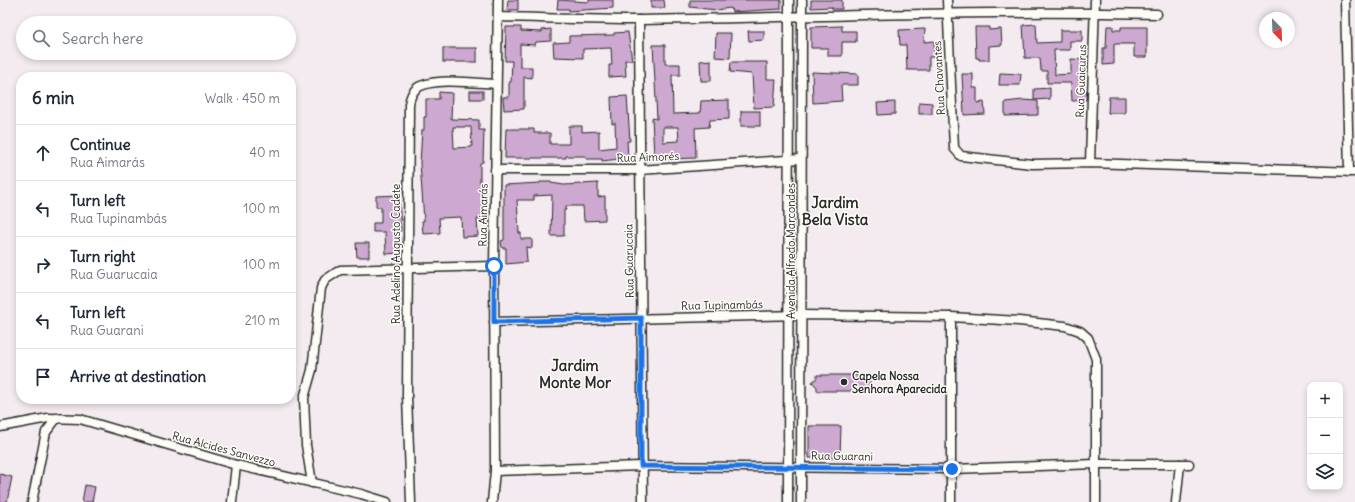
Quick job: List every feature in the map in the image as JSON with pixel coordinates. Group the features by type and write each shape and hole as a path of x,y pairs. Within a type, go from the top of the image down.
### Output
{"street":[{"name":"Rua Aimarás","path":"492,502 495,472 494,266 498,0"},
{"name":"Avenida Alfredo Marcondes","path":"788,502 789,0"},
{"name":"Avenida Alfredo Marcondes","path":"801,502 802,0"},
{"name":"Rua Chavantes","path":"947,0 954,148 958,154 1032,164 1090,163"},
{"name":"Rua Guaicurus","path":"1090,163 1095,0"},
{"path":"1090,163 1352,172 1345,0"},
{"path":"498,17 639,20 802,15 1157,14"},
{"name":"Rua Guarucaia","path":"639,20 642,502"},
{"name":"Rua Adelino Augusto Cadete","path":"411,502 407,396 408,104 410,97 416,89 425,84 496,84"},
{"name":"Rua Aimorés","path":"495,170 639,170 801,159"},
{"path":"312,482 306,445 304,398 312,370 321,288 325,280 340,270 494,266"},
{"name":"Rua Tupinambás","path":"494,322 802,315 951,317 1019,321 1065,326 1080,332 1088,338 1096,359 1096,464"},
{"path":"951,317 951,502"},
{"path":"32,502 46,432 57,418"},
{"name":"Rua Alcides Sanvezzo","path":"0,427 57,418 80,419 236,465 361,494 387,502"},
{"path":"1096,464 1096,502"},
{"name":"Rua Guarani","path":"495,472 641,466 802,466 952,469 1096,464 1189,464"},
{"path":"1176,502 1180,464"},
{"path":"232,502 236,465"}],"building":[{"path":"508,0 518,0 518,10 507,10"},
{"path":"558,0 589,2 589,0 613,0 613,8 569,11 569,9 557,9"},
{"path":"651,0 664,0 665,8 651,8"},
{"path":"690,0 781,0 781,9 732,12 731,8 716,10 690,7"},
{"path":"811,0 842,0 842,9 832,9 832,7 811,8"},
{"path":"1036,24 1037,43 1060,42 1060,30 1082,30 1082,41 1070,41 1070,50 1054,50 1055,75 1071,74 1071,59 1087,60 1087,70 1082,70 1083,90 1087,90 1086,100 1072,101 1071,83 1047,83 1047,71 1041,71 1040,58 1025,58 1023,25"},
{"path":"842,26 842,31 856,31 856,42 842,42 842,56 828,56 828,48 811,48 811,27"},
{"path":"1107,26 1113,26 1113,30 1121,30 1121,27 1147,27 1147,57 1134,57 1134,44 1114,44 1114,64 1103,65 1103,48 1106,48"},
{"path":"506,27 521,27 521,31 542,32 542,30 551,29 551,41 536,42 535,45 520,44 520,67 532,67 532,78 524,77 524,109 504,110 503,97 509,97 509,82 511,82 512,61 505,61"},
{"path":"975,27 989,27 989,30 1001,29 1002,45 989,46 989,60 979,60 979,58 976,58"},
{"path":"925,29 924,42 934,41 935,57 929,57 929,70 907,70 906,45 900,45 899,30"},
{"path":"748,31 764,31 764,40 749,41"},
{"path":"628,32 632,60 625,60 626,76 609,77 609,65 612,65 611,48 583,49 583,58 554,57 553,43 569,42 569,36 614,35 614,33"},
{"path":"716,33 731,33 730,58 715,57"},
{"path":"653,45 665,45 665,64 680,64 680,75 672,75 673,114 700,113 701,101 729,100 729,119 710,120 709,127 695,128 696,158 668,159 668,156 654,156 652,118 657,119","holes":["663,127 678,127 679,141 663,142"]},
{"path":"443,48 477,48 477,62 443,62"},
{"path":"711,60 711,81 701,81 700,61"},
{"path":"731,62 767,62 767,79 776,79 774,107 754,108 752,74 730,72"},
{"path":"812,72 858,74 858,85 841,85 842,101 813,103"},
{"path":"1000,73 1021,74 1020,85 999,85"},
{"path":"962,74 973,74 973,88 977,88 977,103 984,102 985,114 964,115"},
{"path":"1050,88 1050,99 1034,100 1034,89"},
{"path":"470,91 483,91 483,99 470,99"},
{"path":"439,92 452,93 451,119 479,120 479,130 484,130 483,162 480,163 480,184 483,184 484,219 477,219 478,236 462,237 461,217 439,218 440,233 423,234 422,221 424,221 420,163 422,130 424,130 424,117 426,117 426,99 439,99","holes":["453,127 471,127 472,147 454,148"]},
{"path":"627,96 630,141 627,141 628,158 602,161 602,159 586,159 586,156 566,156 566,158 505,158 506,129 534,129 534,133 550,133 550,144 569,144 569,126 582,126 582,132 599,131 599,149 616,147 615,123 612,124 611,97"},
{"path":"1109,97 1125,97 1125,113 1108,113"},
{"path":"1023,100 1038,101 1038,115 1005,116 1005,102"},
{"path":"895,102 895,114 878,115 877,103"},
{"path":"919,102 932,103 932,114 919,114"},
{"path":"741,111 760,111 760,126 741,126"},
{"path":"551,182 564,185 598,183 598,197 605,196 605,220 584,221 583,206 566,206 566,210 564,210 564,236 551,236 552,195 534,196 534,200 517,200 519,233 521,233 521,239 532,239 532,248 526,247 527,262 506,264 506,248 502,248 501,241 504,240 504,185"},
{"path":"399,195 401,231 398,231 399,253 386,254 385,232 373,232 373,223 381,223 381,207 376,207 376,196"},
{"path":"356,243 369,243 369,257 357,257"},
{"name":"Capela Nossa Senhora Aparecida","path":"817,375 870,375 870,391 817,391 817,387 812,382 817,378"},
{"path":"809,426 841,426 840,458 809,458"},
{"path":"0,474 12,477 7,502 0,502"},
{"path":"85,485 95,487 92,502 82,502"}],"place":[{"name":"Capela Nossa Senhora Aparecida","path":"844,382"}],"district":[{"name":"Jardim Bela Vista","path":"835,212"},
{"name":"Jardim Monte Mor","path":"575,374"}],"route":[{"path":"494,266 494,322 641,318 641,466 788,466 952,469"}]}
